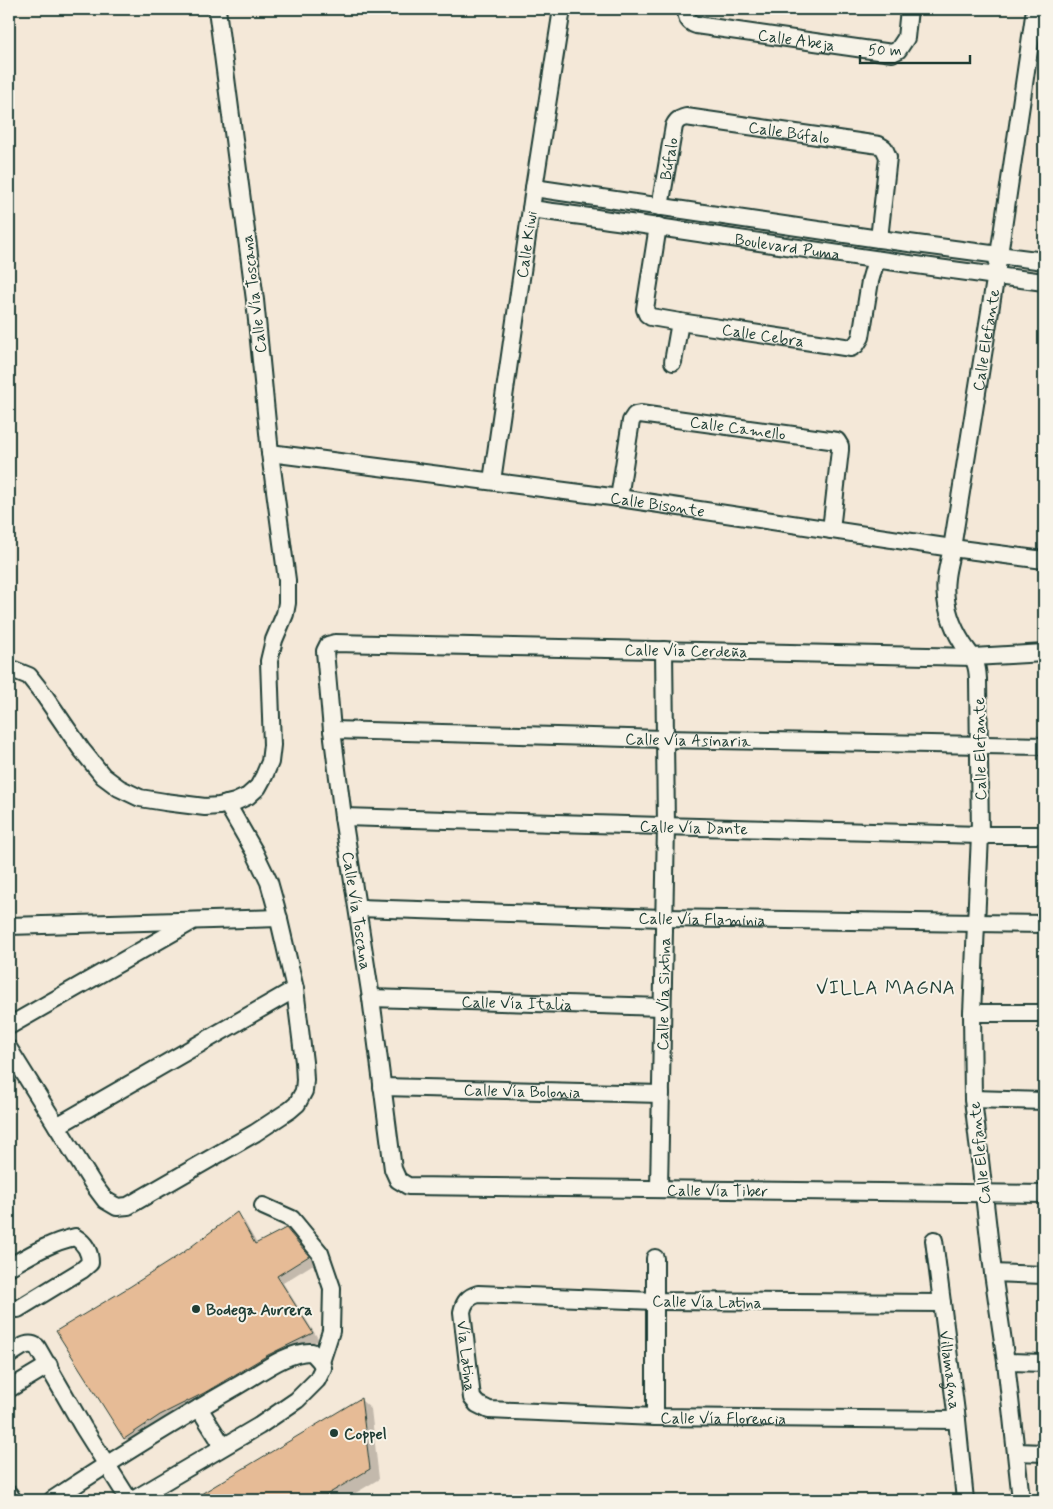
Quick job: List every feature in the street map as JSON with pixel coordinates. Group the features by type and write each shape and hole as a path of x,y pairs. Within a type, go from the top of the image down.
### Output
{"street":[{"name":"Calle Vía Toscana","path":"9,668 29,676 81,749 103,776 118,788 140,798 206,807 235,802 248,796 258,787 270,762 272,745 270,661 274,640 285,614 287,580 270,453 255,300 217,9"},
{"name":"Calle Kiwi","path":"492,481 562,9"},
{"name":"Calle Abeja","path":"686,12 688,20 696,25 892,53 898,50 906,38 909,9"},
{"name":"Calle Elefante","path":"1021,1500 1017,1452 993,1273 973,1100 972,1013 980,834 978,679 973,657 955,628 945,596 946,578 999,255 1035,9"},
{"name":"Calle Búfalo","path":"686,117 879,145 884,148 888,157 879,238"},
{"name":"Búfalo","path":"660,207 674,126 680,118 686,117"},
{"name":"Boulevard Puma","path":"534,188 1044,261"},
{"name":"Boulevard Puma","path":"531,209 658,226 876,260 1044,282"},
{"name":"Calle Cebra","path":"658,226 644,305 647,314 656,318 680,322 851,348 856,346 860,337 870,281 876,260"},
{"path":"673,362 680,322"},
{"name":"Calle Camello","path":"619,498 630,420 635,415 640,414 836,441 840,446 840,450 831,530"},
{"name":"Calle Bisonte","path":"270,453 619,498 1044,560"},
{"name":"Calle Vía Toscana","path":"328,645 325,651 332,730 343,818 371,998 394,1175"},
{"name":"Calle Vía Cerdeña","path":"328,645 973,657 1044,653"},
{"name":"Calle Vía Sixtina","path":"659,1188 666,826 664,650"},
{"name":"Calle Vía Asinaria","path":"332,730 664,739 1044,746"},
{"path":"9,1049 93,1184 105,1200 117,1207 128,1206 255,1134 297,1104 304,1090 304,1062 295,989 279,918 269,882 227,804"},
{"name":"Calle Vía Dante","path":"343,818 1044,834"},
{"name":"Calle Vía Flaminia","path":"358,908 664,918 1044,924"},
{"path":"9,926 279,918"},
{"path":"9,1026 195,920"},
{"path":"57,1126 295,989"},
{"name":"Calle Vía Italia","path":"371,998 662,1007"},
{"path":"972,1013 1044,1014"},
{"name":"Calle Vía Bolonia","path":"382,1087 661,1094"},
{"path":"973,1100 1044,1101"},
{"name":"Calle Vía Tiber","path":"394,1175 408,1186 1044,1194"},
{"path":"263,1206 292,1219 320,1253 332,1288 331,1331 321,1362"},
{"path":"9,1267 45,1247 75,1237 83,1242 90,1256 90,1263 82,1270 18,1309 9,1307"},
{"name":"Villamagna","path":"934,1240 957,1420 964,1500"},
{"path":"655,1258 655,1417"},
{"path":"993,1273 1044,1275"},
{"name":"Calle Vía Latina","path":"472,1296 478,1294 655,1301 942,1303"},
{"name":"Vía Latina","path":"472,1296 463,1305 462,1312 470,1390 476,1404 489,1410"},
{"path":"9,1355 27,1344 37,1347 106,1465 131,1500 259,1426 297,1400 317,1380 323,1368 321,1362 312,1352 304,1351 295,1354 199,1408 106,1465 52,1500"},
{"path":"1006,1362 1044,1363"},
{"path":"9,1389 49,1366"},
{"path":"199,1408 223,1446"},
{"name":"Calle Vía Florencia","path":"489,1410 655,1417 957,1420"},
{"path":"1017,1452 1044,1453"},
{"path":"9,1494 13,1500"}],"building":[{"name":"Bodega Aurrera","path":"237,1212 255,1244 286,1228 309,1256 277,1276 313,1333 268,1355 204,1393 160,1415 124,1439 56,1331 184,1252"},
{"name":"Coppel","path":"361,1398 370,1469 318,1500 191,1500"}],"place":[{"name":"Bodega Aurrera","path":"196,1309"},
{"name":"Coppel","path":"334,1433"}],"district":[{"name":"VILLA MAGNA","path":"886,987"}]}
